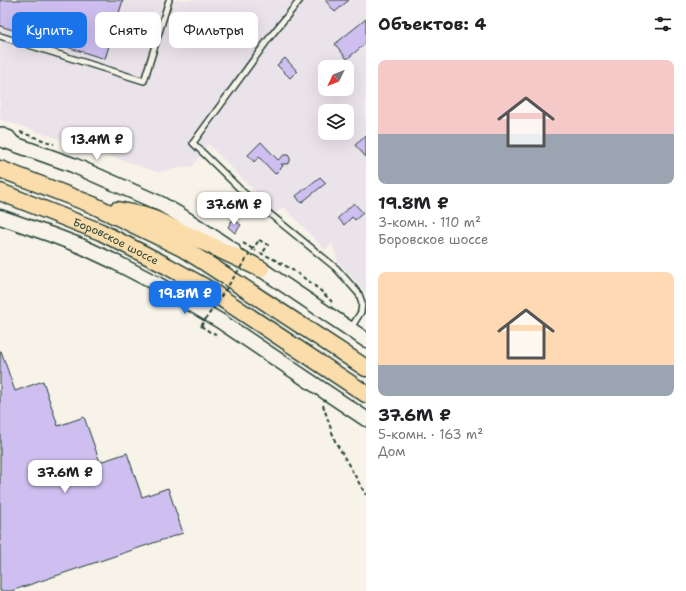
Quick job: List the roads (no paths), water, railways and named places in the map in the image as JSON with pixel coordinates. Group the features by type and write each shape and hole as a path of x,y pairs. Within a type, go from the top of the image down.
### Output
{"main road":[{"path":"0,140 106,179 161,204 261,261 366,340"},
{"name":"Боровское шоссе","path":"0,169 93,205 182,248 366,368"},
{"name":"Боровское шоссе","path":"0,192 95,229 167,266 203,286 366,394"},
{"path":"93,205 148,217 261,261"},
{"path":"0,217 81,246 159,285 220,321 366,419"}],"lane":[{"path":"0,36 144,81 169,0"},
{"path":"300,0 270,37 193,143 243,192 336,268 360,294 362,303 361,312 350,329"},
{"path":"0,130 11,134 24,148"}]}
